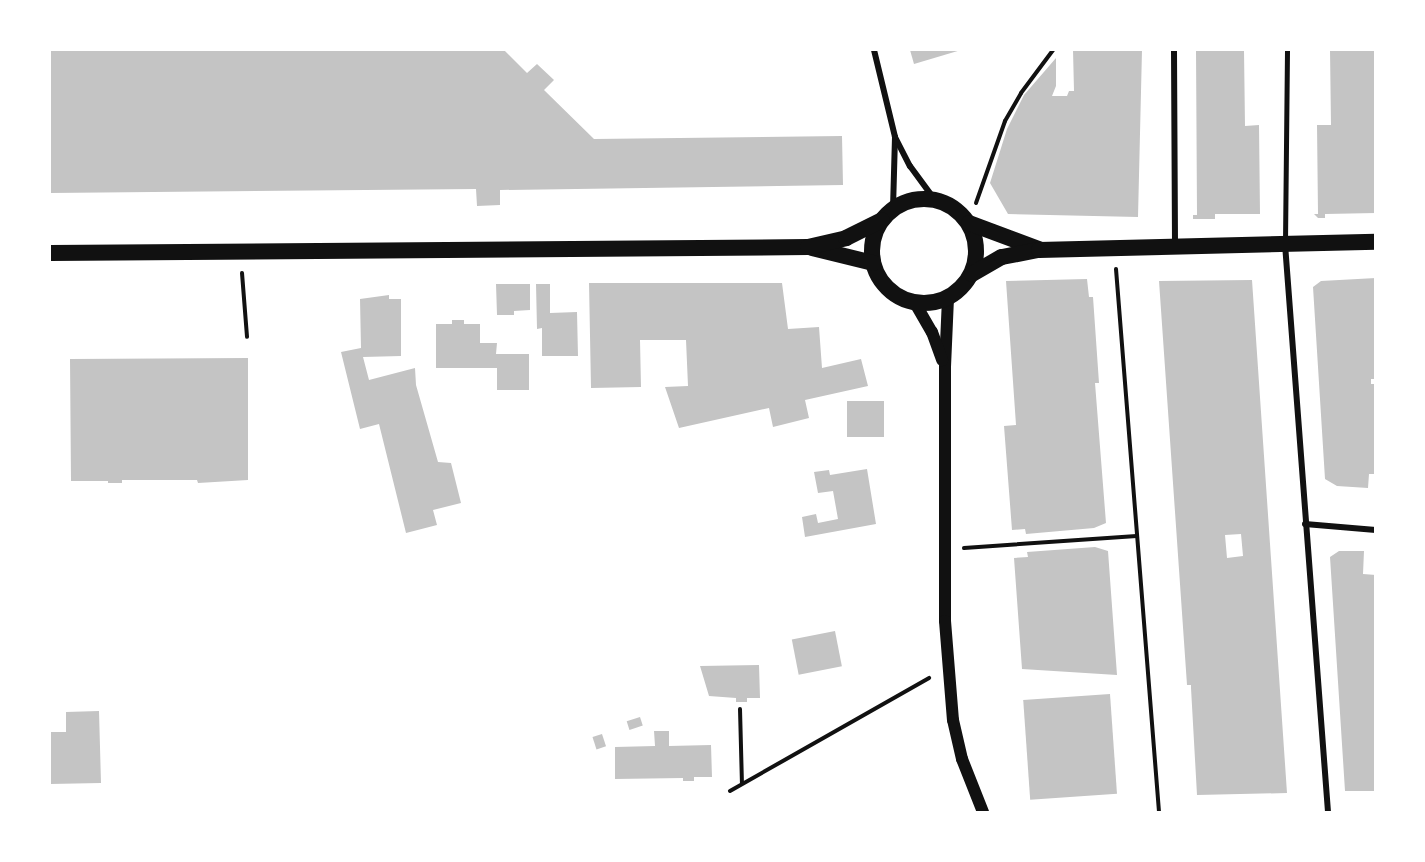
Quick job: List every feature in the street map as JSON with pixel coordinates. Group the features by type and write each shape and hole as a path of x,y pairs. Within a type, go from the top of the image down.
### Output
{"highway":[{"path":"50,253 808,247 846,238 906,202 924,198 935,200 957,210 969,223 976,240 977,258 972,274 962,288 948,298 931,304 915,303 888,290 873,263 874,233 887,214"},
{"path":"969,223 1040,250"},
{"path":"972,274 1002,257 1040,250 1376,242"},
{"path":"808,247 873,263"}],"main road":[{"path":"948,298 945,367 945,621 948,667 953,720 962,759 983,813"},
{"path":"915,303 932,332 945,367"}],"street":[{"path":"874,50 895,137 910,166 935,200"},
{"path":"1174,50 1175,246"},
{"path":"1287,50 1285,244 1328,813"},
{"path":"887,214 895,137"},
{"path":"1305,524 1376,530"}],"path":[{"path":"969,223 1005,121 1021,93 1053,50"},
{"path":"1114,247 1159,813"},
{"path":"241,252 247,337"},
{"path":"945,549 1137,536"},
{"path":"730,791 948,667"},
{"path":"740,709 742,783"}],"building":[{"path":"50,50 504,50 527,73 537,64 554,80 544,90 594,139 842,136 843,185 500,190 500,205 477,206 476,189 50,193"},
{"path":"910,50 961,50 914,64"},
{"path":"1073,50 1142,50 1138,217 1008,214 990,183 1007,129 1024,95 1056,58 1056,86 1052,96 1067,96 1069,91 1074,91"},
{"path":"1196,50 1244,50 1245,126 1259,125 1260,214 1215,214 1215,219 1193,219 1193,215 1197,215"},
{"path":"1330,50 1376,50 1376,213 1325,214 1325,218 1318,218 1314,214 1318,214 1317,125 1331,125"},
{"path":"1376,278 1376,379 1371,379 1371,384 1376,384 1376,474 1369,474 1368,488 1337,486 1325,479 1313,287 1321,281"},
{"path":"1087,279 1089,297 1093,297 1099,383 1095,383 1106,523 1094,528 1026,534 1025,529 1012,530 1004,426 1016,425 1006,281"},
{"path":"1252,280 1287,793 1197,795 1191,685 1187,685 1159,281","holes":["1241,534 1243,556 1227,558 1225,535"]},
{"path":"589,283 782,283 788,329 819,327 822,368 861,359 868,386 805,400 809,418 773,427 769,408 679,428 665,387 688,386 686,340 640,340 641,387 591,388"},
{"path":"496,284 530,284 530,310 514,311 514,315 497,315"},
{"path":"536,284 550,284 550,313 577,312 578,356 542,356 542,328 537,329"},
{"path":"389,295 389,299 401,299 401,356 363,357 369,380 415,368 416,385 438,462 451,463 461,503 433,510 437,525 406,533 379,424 360,429 341,352 361,348 360,299"},
{"path":"452,320 464,320 464,324 480,324 480,343 497,343 496,354 529,354 529,390 497,390 497,368 436,368 436,324 452,324"},
{"path":"248,358 248,480 198,483 197,480 122,480 122,483 71,481 70,359"},
{"path":"847,401 884,401 884,437 847,437"},
{"path":"867,469 876,524 805,537 802,517 816,514 818,523 838,519 833,491 818,493 814,472 829,470 830,475"},
{"path":"1095,547 1108,551 1117,675 1022,669 1014,558 1028,557 1027,552"},
{"path":"1339,551 1364,551 1363,574 1376,575 1376,791 1345,791 1330,557"},
{"path":"835,631 842,666 799,675 792,639"},
{"path":"759,665 760,698 747,698 747,702 736,702 736,698 709,696 700,666"},
{"path":"1110,694 1117,794 1030,800 1023,700"},
{"path":"99,711 101,783 50,784 50,732 66,732 66,712"},
{"path":"640,717 643,726 629,730 627,721"},
{"path":"654,731 669,731 669,746 711,745 712,777 694,777 694,781 683,781 683,778 615,779 615,747 655,746"},
{"path":"602,734 606,746 597,749 592,737"}]}
